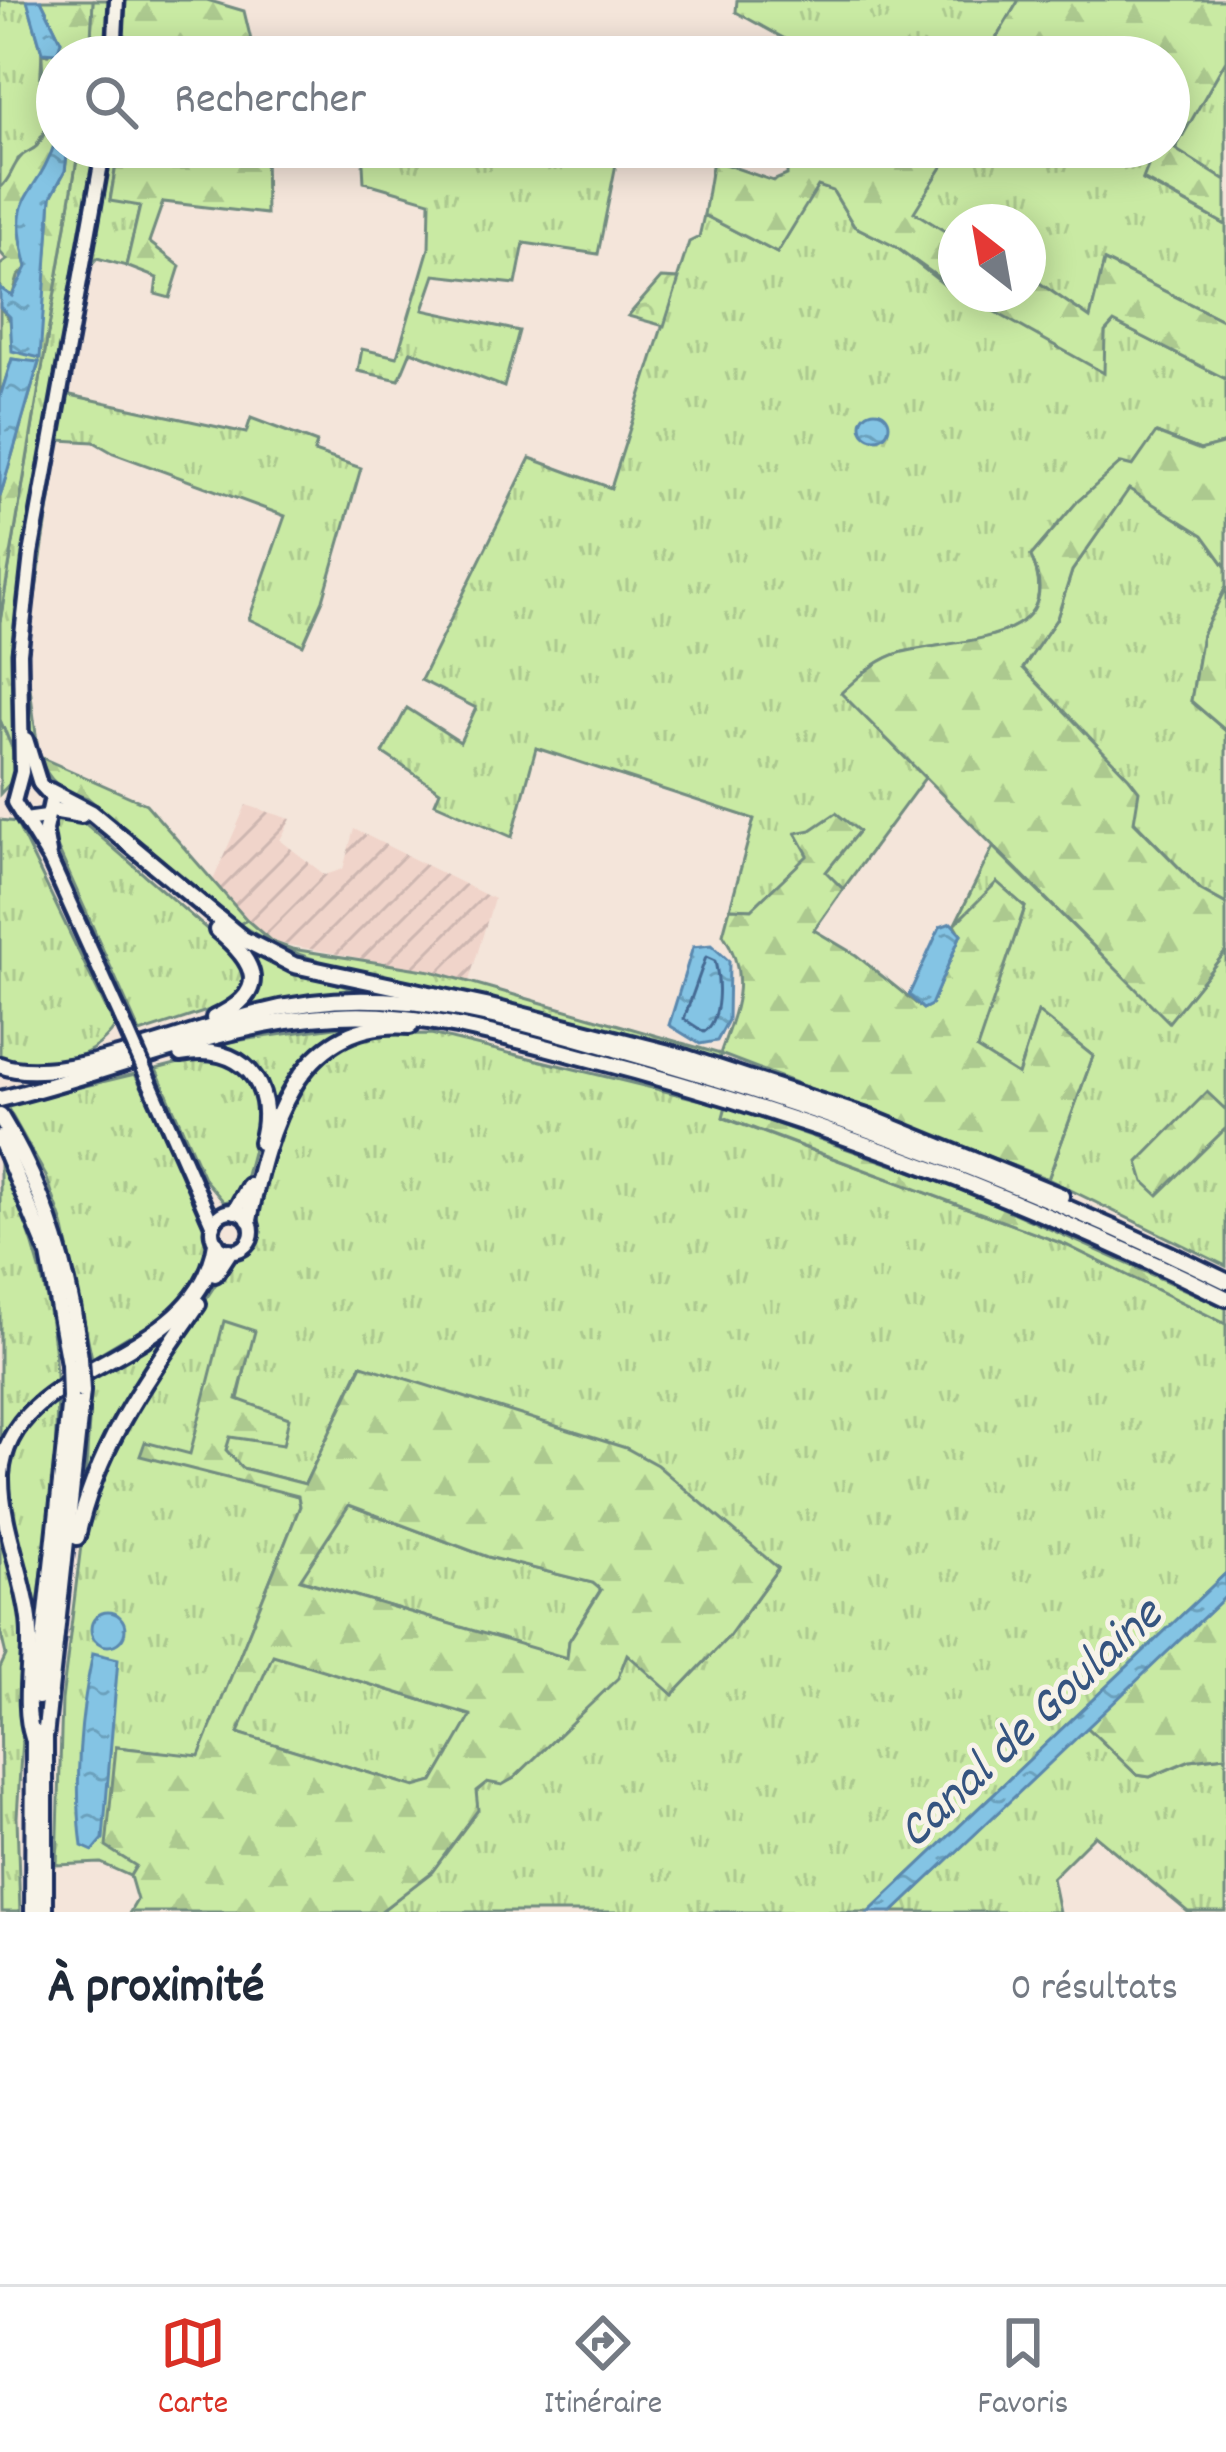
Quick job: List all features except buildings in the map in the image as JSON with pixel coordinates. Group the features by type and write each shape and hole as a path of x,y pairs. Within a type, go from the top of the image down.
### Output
{"highway":[{"path":"45,788 86,808 236,934 283,961 331,976 568,1025 771,1083 988,1162 1169,1248 1177,1257"},
{"path":"49,813 65,808 85,818 238,948 252,969 250,992 231,1010 120,1059"},
{"path":"0,1099 295,1006 372,1000 444,1007 616,1049 814,1111 1015,1186 1226,1281"},
{"path":"0,1066 47,1073 298,1018 382,1015 467,1029 620,1066 815,1126 1035,1210 1226,1298"},
{"path":"230,1218 296,1078 320,1050 370,1027 467,1029"},
{"path":"120,1059 212,1050 248,1068 264,1095 267,1115 246,1195 230,1218"},
{"path":"0,1115 49,1214 68,1278 75,1361 61,1599 44,1765 45,1912"},
{"path":"0,1138 50,1255 75,1361"},
{"path":"61,1599 69,1588 81,1516 108,1441 223,1247"},
{"path":"33,1912 29,1616 1,1492 6,1449 17,1427 43,1401 174,1319 223,1247"},
{"path":"33,1738 76,1394"}],"main road":[{"path":"115,36 117,0"},
{"path":"100,168 31,554 19,697 20,788 15,808 50,860 196,1186 230,1218 249,1242 223,1247 230,1218"},
{"path":"19,697 45,788 50,860"},
{"path":"20,788 45,788"},
{"path":"25,820 49,813"}],"shaded area":[{"path":"246,805 291,819 280,840 325,875 343,869 354,829 494,899 468,984 431,971 272,942 211,885"}],"green space":[{"path":"0,0 27,0 37,36 36,147 18,159 12,178 0,188"},
{"path":"41,0 93,0 91,36 59,36"},
{"path":"93,0 123,0 121,36 91,36"},
{"path":"123,0 207,0 244,11 250,36 121,36"},
{"path":"737,0 1019,0 998,36 780,36 736,12"},
{"path":"1019,0 1226,0 1226,60 1190,123 1190,36 998,36"},
{"path":"1226,60 1226,181 1190,159 1190,122"},
{"path":"36,147 36,168 45,168 22,211 21,243 27,267 12,297 0,288 0,265 7,260 0,252 0,188 24,154"},
{"path":"1190,158 1226,181 1226,225 1143,179 1147,168 1190,168"},
{"path":"76,168 115,168 110,200 140,205 126,266 97,258 88,268 66,394 246,433 251,418 317,443 314,452 361,468 323,600 303,645 249,619 285,516 94,442 59,440 26,656 38,750 15,755 0,720 0,622"},
{"path":"76,168 0,621 0,497 39,363 12,359 0,397 0,307 39,358 51,197 65,171"},
{"path":"116,168 265,168 266,214 163,202 149,242 180,266 170,298 155,294 157,278 126,266 140,206 110,201"},
{"path":"363,168 615,168 598,254 524,243 516,284 435,275 423,310 519,331 504,387 411,351 399,380 358,371 362,349 397,357 429,248 430,201 364,182"},
{"path":"712,168 736,168 773,181 787,175 787,168 941,168 914,212 938,227 938,277 896,247 854,226 833,191 818,186 777,253 704,215"},
{"path":"941,168 1148,168 1143,180 1226,225 1226,322 1105,261 1090,318 1046,287 1046,204 938,204 938,227 913,212"},
{"path":"817,185 833,191 854,226 896,247 938,280 938,312 1002,312 1103,372 1105,332 1114,322 1226,379 1226,443 1200,450 1157,433 1133,466 1121,464 1077,502 1031,556 1039,585 1035,607 1021,622 976,640 894,655 842,693 925,778 843,889 826,873 811,831 796,834 809,855 752,909 730,908 754,819 536,748 512,837 435,803 440,791 383,753 407,708 460,742 476,708 421,680 530,458 611,488 689,242 699,237 704,215 777,253"},
{"path":"1104,261 1226,322 1226,379 1114,322 1105,332 1104,373 995,312 1046,312 1046,287 1090,318"},
{"path":"661,278 679,279 664,326 628,316"},
{"path":"1156,433 1200,450 1226,443 1226,567 1203,535 1129,489 1072,571 1057,618 1023,668 1139,791 1134,822 1201,890 1226,904 1226,951 1169,1022 841,693 894,655 976,639 1021,622 1035,607 1039,585 1031,556 1077,502 1121,463 1133,466"},
{"path":"1129,488 1203,535 1226,567 1226,587 1202,635 1191,701 1226,731 1226,904 1201,890 1134,821 1023,668 1057,618 1072,571"},
{"path":"1226,587 1226,731 1191,701 1202,635"},
{"path":"0,720 15,755 17,776 0,794"},
{"path":"40,757 146,804 247,920 239,924 88,798 57,785"},
{"path":"836,813 859,831 826,872 843,889 814,930 856,955 923,1009 931,1005 961,934 955,924 997,882 1025,907 977,1049 1018,1075 1038,1012 1093,1056 1048,1179 720,1054 739,979 723,934 730,908 752,909 808,855 796,833 811,830"},
{"path":"58,817 79,818 225,945 352,989 243,1010 234,1002 140,1033 52,835 51,823"},
{"path":"0,820 16,822 115,1027 92,1049 64,1061 32,1064 0,1057"},
{"path":"993,847 1169,1021 1226,951 1226,1266 1048,1179 1093,1056 1038,1013 1018,1075 976,1049 1025,907 997,883 955,924"},
{"path":"247,920 272,942 292,949 431,971 720,1054 720,1060 525,1008 318,961 291,951 265,939 239,924"},
{"path":"357,1024 364,1035 431,1034 726,1106 724,1118 1067,1245 1226,1324 1226,1573 869,1912 380,1912 432,1871 477,1810 476,1792 487,1782 502,1784 514,1778 617,1678 628,1653 673,1695 729,1636 778,1568 361,1365 305,1484 242,1468 226,1450 254,1331 190,1455 146,1443 298,1496 300,1506 199,1757 117,1747 136,1866 130,1876 101,1863 57,1865 62,1700 81,1545 94,1491 137,1403 233,1258 250,1249 260,1234 259,1207 281,1132 259,1126 240,1198 224,1202 205,1180 156,1069 211,1055 220,1043"},
{"path":"135,1074 193,1191 208,1237 208,1254 198,1280 171,1312 139,1339 129,1336 92,1358 63,1224 46,1176 6,1105"},
{"path":"1207,1092 1226,1110 1226,1128 1158,1195 1144,1182 1138,1162"},
{"path":"726,1106 958,1188 1226,1308 1226,1324 1066,1245 723,1117"},
{"path":"0,1162 42,1278 56,1384 52,1493 37,1614 24,1618 27,1660 17,1817 20,1912 2,1912 0,1668 6,1655 0,1630"},
{"path":"224,1321 255,1331 237,1399 289,1418 283,1445 230,1437 226,1450 242,1468 305,1484 362,1365 626,1448 657,1465 778,1568 729,1636 673,1695 627,1654 618,1678 514,1778 502,1785 487,1782 476,1791 478,1810 432,1872 380,1912 130,1912 137,1900 130,1876 136,1866 106,1847 116,1747 199,1756 300,1506 298,1496 140,1456 145,1442 190,1454","holes":["349,1505 488,1557 593,1583 601,1590 569,1641 567,1658 300,1580","273,1655 471,1715 471,1716 433,1782 415,1787 238,1733"]},
{"path":"169,1331 105,1433 85,1483 92,1376"},
{"path":"349,1505 488,1557 593,1583 601,1589 569,1641 567,1659 299,1579"},
{"path":"1226,1596 1226,1756 1190,1760 1150,1777 1137,1775 1087,1727"},
{"path":"273,1654 472,1716 433,1782 415,1787 237,1733"},
{"path":"1087,1727 1137,1775 1150,1777 1190,1760 1226,1756 1226,1912 1188,1912 1095,1835 1052,1878 1059,1912 893,1912"}],"water":[{"path":"27,0 41,0 59,36 37,36"},
{"path":"44,168 65,168 51,197 40,358 12,351 10,317 0,307 0,288 12,296 27,267 20,222 26,198"},
{"path":"12,359 39,362 0,497 0,397"},
{"path":"875,411 885,415 889,425 885,435 875,439 865,435 861,425 865,415"},
{"path":"951,923 961,934 931,1005 923,1009 909,995 940,927"},
{"path":"711,945 729,961 728,1020 717,1041 700,1044 669,1025 693,947"},
{"path":"1226,1573 1226,1596 893,1912 869,1912"},
{"path":"108,1612 120,1617 125,1629 120,1641 108,1646 96,1641 91,1629 96,1617"},
{"path":"93,1653 118,1659 103,1839 93,1851 82,1846 79,1774"}],"water label":[{"name":"Canal de Goulaine","path":"1027,1720"}]}
